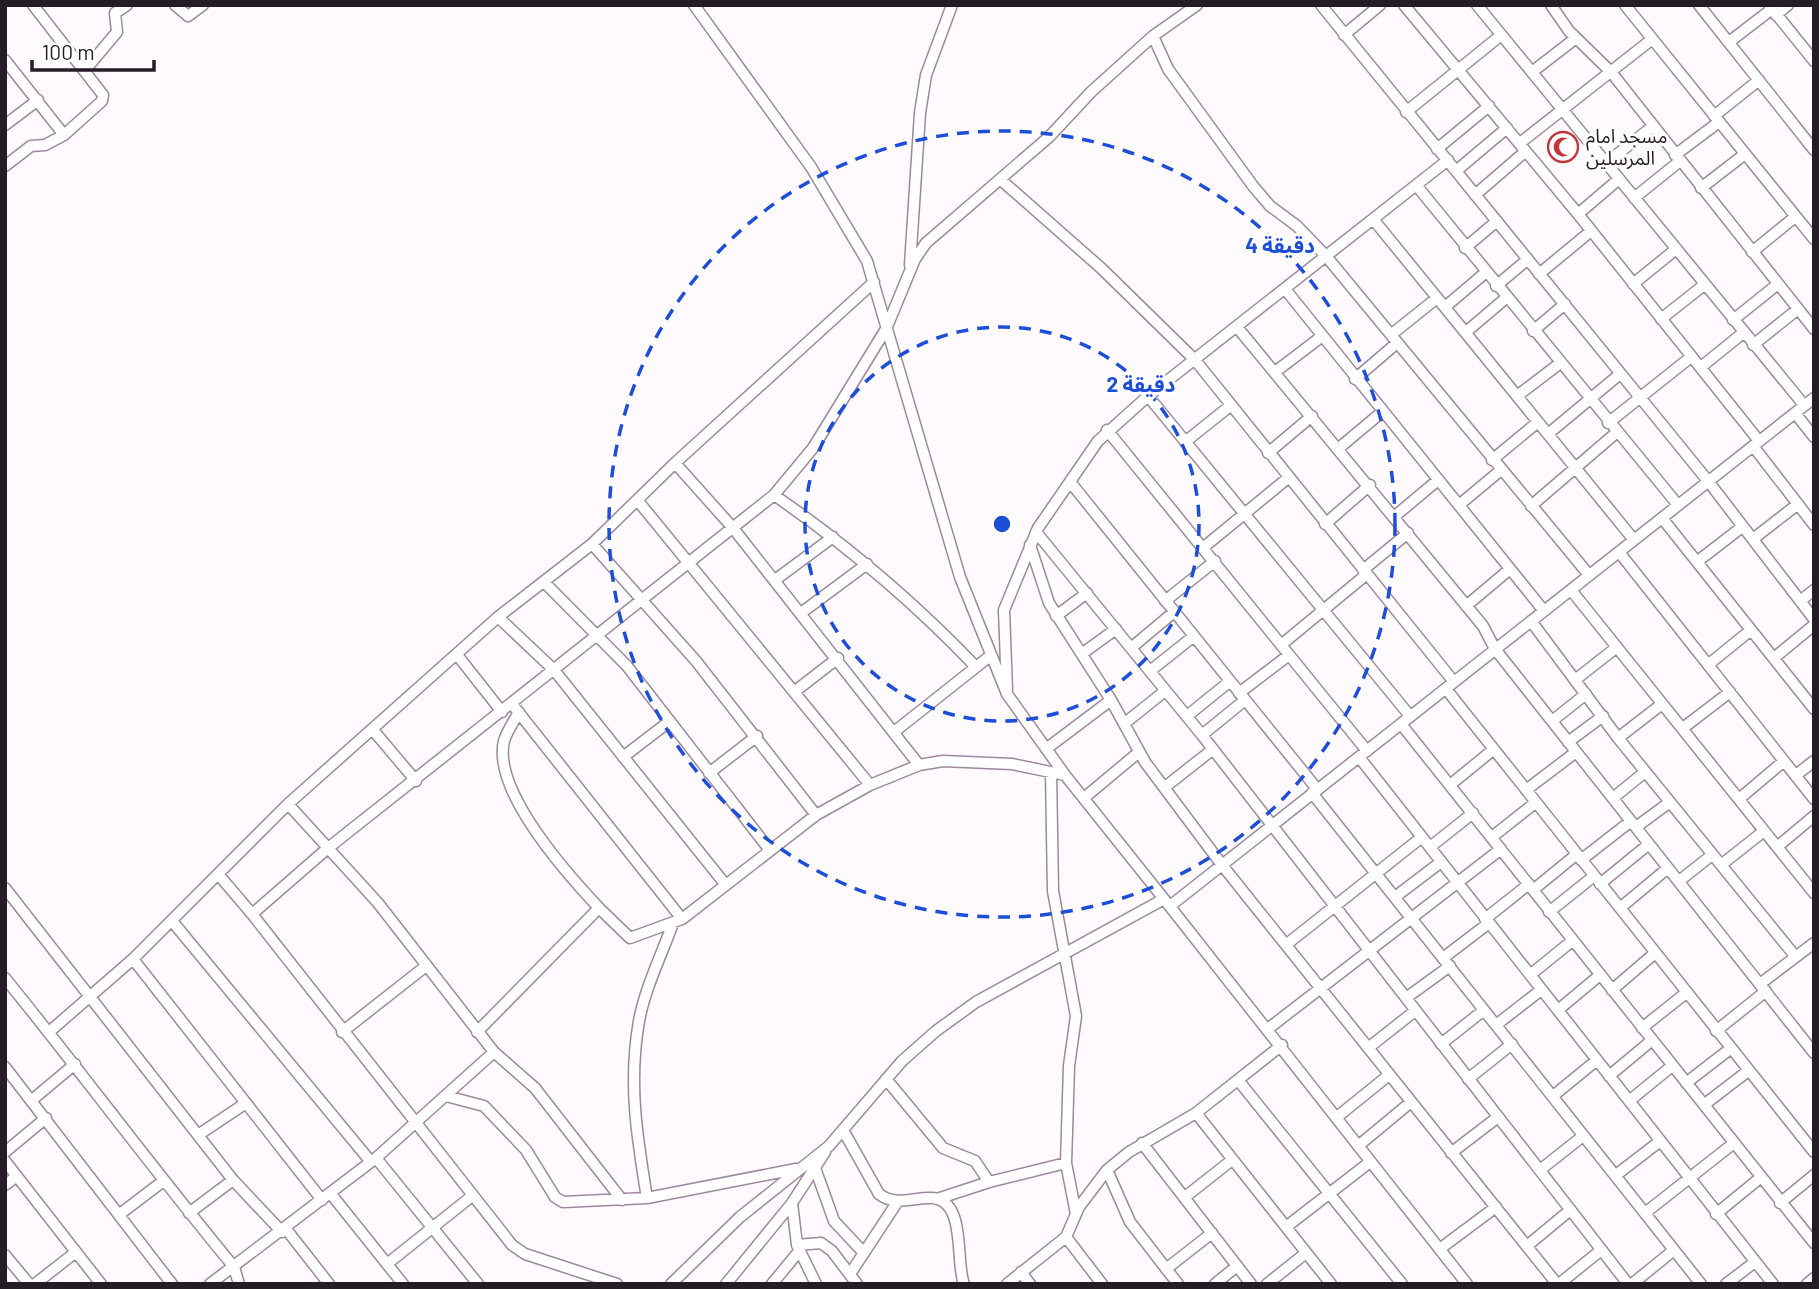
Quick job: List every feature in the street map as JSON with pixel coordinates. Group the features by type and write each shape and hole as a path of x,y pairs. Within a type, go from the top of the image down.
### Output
{"street":[{"path":"6,162 31,146 45,145 64,135 102,101 101,88 33,5"},
{"path":"85,70 117,32 112,9 127,5"},
{"path":"175,5 188,16 203,5"},
{"path":"694,5 811,167 867,261 960,577 1007,694 1065,775 1269,1028 1467,1284"},
{"path":"910,272 920,113 926,75 952,5"},
{"path":"1065,775 1012,764 943,761 919,765 870,785 816,815 677,921 630,938 599,908 544,843 521,807 503,758 505,741 516,708 554,670 774,495 813,448 886,329 910,272 926,243 1049,137 1091,92 1153,36 1197,5"},
{"path":"1321,5 1708,481 1814,619"},
{"path":"1344,35 1380,5"},
{"path":"1404,5 1701,367 1814,525"},
{"path":"1477,5 1804,405"},
{"path":"1551,5 1576,38 1611,72 1814,329"},
{"path":"1625,5 1795,217 1811,232"},
{"path":"1699,5 1812,143"},
{"path":"1729,42 1773,10 1788,5"},
{"path":"1773,10 1813,59"},
{"path":"1153,36 1168,69 1253,186 1270,206 1297,226 1326,256 1589,575"},
{"path":"1406,112 1500,36"},
{"path":"1532,72 1576,38"},
{"path":"1475,195 1564,109 1651,40"},
{"path":"5,60 64,135"},
{"path":"1633,198 1759,80"},
{"path":"5,125 38,100"},
{"path":"1437,149 1489,106"},
{"path":"1606,163 1652,127"},
{"path":"1456,171 1507,128"},
{"path":"1701,188 1745,154"},
{"path":"1007,694 1004,610 1036,532 1107,430 1447,160"},
{"path":"1578,214 1619,179"},
{"path":"1001,180 1101,268 1195,360 1365,572 1535,803 1730,1049 1812,1146"},
{"path":"1416,185 1588,400 1678,505"},
{"path":"1752,252 1795,217"},
{"path":"1373,219 1634,540"},
{"path":"1465,248 1497,221"},
{"path":"1539,274 1591,231"},
{"path":"1633,284 1675,250"},
{"path":"1496,286 1527,260"},
{"path":"1445,307 1485,273"},
{"path":"49,1032 93,997 133,959 288,804 458,656 498,617 592,544 675,463 790,362 874,282"},
{"path":"1733,320 1778,284"},
{"path":"1661,319 1704,285"},
{"path":"1284,289 1544,611"},
{"path":"1354,379 1437,298"},
{"path":"1466,332 1506,299"},
{"path":"1532,331 1565,304"},
{"path":"1753,345 1798,309"},
{"path":"1237,327 1370,485 1483,626 1495,649 1814,1053"},
{"path":"1701,367 1743,333"},
{"path":"1275,372 1321,337"},
{"path":"1608,423 1692,357"},
{"path":"1517,396 1559,364"},
{"path":"1548,434 1619,374"},
{"path":"1148,396 1410,716"},
{"path":"671,1284 740,1217 828,1146 910,1054 956,1016 1064,953 1167,903 1222,865 1814,398"},
{"path":"1185,442 1230,405"},
{"path":"1339,448 1382,412"},
{"path":"1795,413 1814,437"},
{"path":"1268,453 1312,416"},
{"path":"1492,460 1538,422"},
{"path":"1107,430 1289,654 1430,848 1773,1284"},
{"path":"1531,506 1616,433"},
{"path":"675,463 733,528 802,613 919,765"},
{"path":"1459,505 1501,470"},
{"path":"1204,548 1288,478"},
{"path":"1395,516 1438,480"},
{"path":"1071,482 1242,697 1411,919 1701,1284"},
{"path":"1325,524 1370,485"},
{"path":"774,495 833,537 906,597 976,667"},
{"path":"638,501 870,785"},
{"path":"1753,539 1798,504"},
{"path":"1662,518 1814,709"},
{"path":"1698,561 1742,527"},
{"path":"1036,532 1202,735 1600,1251 1630,1284 1674,1250"},
{"path":"1281,645 1323,611 1408,533"},
{"path":"775,580 833,537"},
{"path":"592,544 757,736 816,815"},
{"path":"1030,545 1056,616 1083,653 1139,752 1222,865 1451,1153 1558,1284 1600,1251"},
{"path":"1619,552 1814,799"},
{"path":"1165,601 1214,561"},
{"path":"802,613 867,564"},
{"path":"1466,606 1510,569"},
{"path":"544,582 595,637 627,666 769,849"},
{"path":"1571,590 1814,893"},
{"path":"1800,601 1814,590"},
{"path":"1056,616 1087,593"},
{"path":"1131,648 1174,612"},
{"path":"498,617 554,670 725,884"},
{"path":"1531,621 1618,738 1795,956"},
{"path":"1774,658 1814,625"},
{"path":"1083,653 1116,629"},
{"path":"1709,664 1751,630"},
{"path":"1150,671 1194,636"},
{"path":"1575,680 1617,647"},
{"path":"1202,735 1289,654"},
{"path":"458,656 502,712"},
{"path":"894,732 990,656"},
{"path":"794,692 838,658"},
{"path":"1187,716 1229,682"},
{"path":"1125,723 1166,691"},
{"path":"1683,728 1730,692"},
{"path":"1552,721 1586,694"},
{"path":"1046,749 1111,700"},
{"path":"1618,738 1662,704"},
{"path":"252,914 328,848 502,712 516,708"},
{"path":"516,708 677,921"},
{"path":"1568,742 1603,716"},
{"path":"623,757 670,721"},
{"path":"1401,724 1814,1243"},
{"path":"373,730 416,780"},
{"path":"709,773 757,736"},
{"path":"1450,785 1494,749"},
{"path":"1165,787 1212,750"},
{"path":"1084,798 1139,752"},
{"path":"1526,790 1576,752"},
{"path":"1740,799 1784,761"},
{"path":"1796,775 1814,761"},
{"path":"1051,772 1053,891 1076,1016 1069,1066 1066,1163 1076,1214"},
{"path":"1613,798 1645,772"},
{"path":"1406,999 1487,921 1531,887 1670,802"},
{"path":"1492,837 1535,803"},
{"path":"288,804 378,903 494,1052 535,1088 622,1200"},
{"path":"1430,848 1473,813"},
{"path":"1777,847 1814,816"},
{"path":"1721,865 1764,831"},
{"path":"1287,944 1422,837"},
{"path":"1549,912 1649,844"},
{"path":"1269,1028 1501,849"},
{"path":"1679,881 1712,855"},
{"path":"1395,897 1441,862"},
{"path":"1620,908 1668,868"},
{"path":"218,874 512,1245 525,1254 617,1284"},
{"path":"5,888 93,997 233,1180 284,1231 329,1284"},
{"path":"477,1032 599,908"},
{"path":"172,921 478,1284"},
{"path":"647,1199 633,1112 634,1066 640,1018 677,921"},
{"path":"1530,975 1572,941"},
{"path":"1716,1031 1795,956 1814,943"},
{"path":"1612,990 1655,953"},
{"path":"133,959 246,1103 387,1264 399,1283"},
{"path":"342,1032 426,966"},
{"path":"1558,1010 1600,975"},
{"path":"5,978 129,1132 162,1182 234,1267 239,1284"},
{"path":"1496,1025 1541,990"},
{"path":"1642,1028 1686,993"},
{"path":"1441,1044 1484,1010"},
{"path":"1368,1048 1415,1011"},
{"path":"1609,1076 1651,1041"},
{"path":"1007,1284 1066,1237 1076,1214 1107,1170 1142,1143 1196,1113 1282,1045"},
{"path":"1468,1079 1512,1045"},
{"path":"1686,1083 1730,1049"},
{"path":"210,1284 284,1231 374,1160 494,1052"},
{"path":"1553,1097 1597,1060"},
{"path":"32,1100 75,1065"},
{"path":"1629,1101 1672,1066"},
{"path":"5,1067 172,1284"},
{"path":"1705,1104 1748,1071"},
{"path":"1337,1117 1390,1075"},
{"path":"886,1079 943,1148 954,1155 972,1160 989,1182"},
{"path":"1238,1080 1402,1284"},
{"path":"446,1096 484,1106 521,1144 555,1197 564,1202 647,1199 800,1168"},
{"path":"1358,1146 1411,1102"},
{"path":"198,1135 246,1103"},
{"path":"1196,1113 1331,1284"},
{"path":"1451,1153 1498,1117"},
{"path":"5,1152 46,1118"},
{"path":"843,1130 879,1194 898,1201 937,1199 989,1182 1066,1163"},
{"path":"1540,1170 1583,1136"},
{"path":"1616,1175 1659,1142"},
{"path":"1142,1143 1251,1284"},
{"path":"1645,1213 1734,1143"},
{"path":"726,1284 792,1203 828,1146"},
{"path":"1185,1197 1232,1160"},
{"path":"5,1161 101,1284"},
{"path":"1286,1227 1370,1162"},
{"path":"815,1168 834,1220 864,1253"},
{"path":"1107,1170 1123,1210 1178,1284"},
{"path":"1780,1203 1814,1175"},
{"path":"5,1185 17,1176"},
{"path":"1716,1214 1760,1178"},
{"path":"189,1213 233,1180"},
{"path":"120,1213 162,1182"},
{"path":"387,1264 472,1196"},
{"path":"937,1199 949,1209 958,1227 963,1280 953,1284"},
{"path":"850,1274 898,1201"},
{"path":"792,1203 798,1247 816,1284"},
{"path":"1441,1248 1496,1207"},
{"path":"1527,1246 1569,1211"},
{"path":"1166,1269 1212,1233"},
{"path":"1066,1237 1102,1284"},
{"path":"772,1284 798,1247 821,1242 832,1251 857,1284"},
{"path":"35,1284 76,1252"},
{"path":"1267,1284 1307,1253"},
{"path":"5,1255 29,1284"},
{"path":"1726,1284 1755,1262"},
{"path":"1215,1284 1237,1266"},
{"path":"1021,1272 1031,1284"},
{"path":"1807,1284 1814,1278"}],"place":[{"name":"مسجد امام المرسلين","path":"1563,147"}]}
